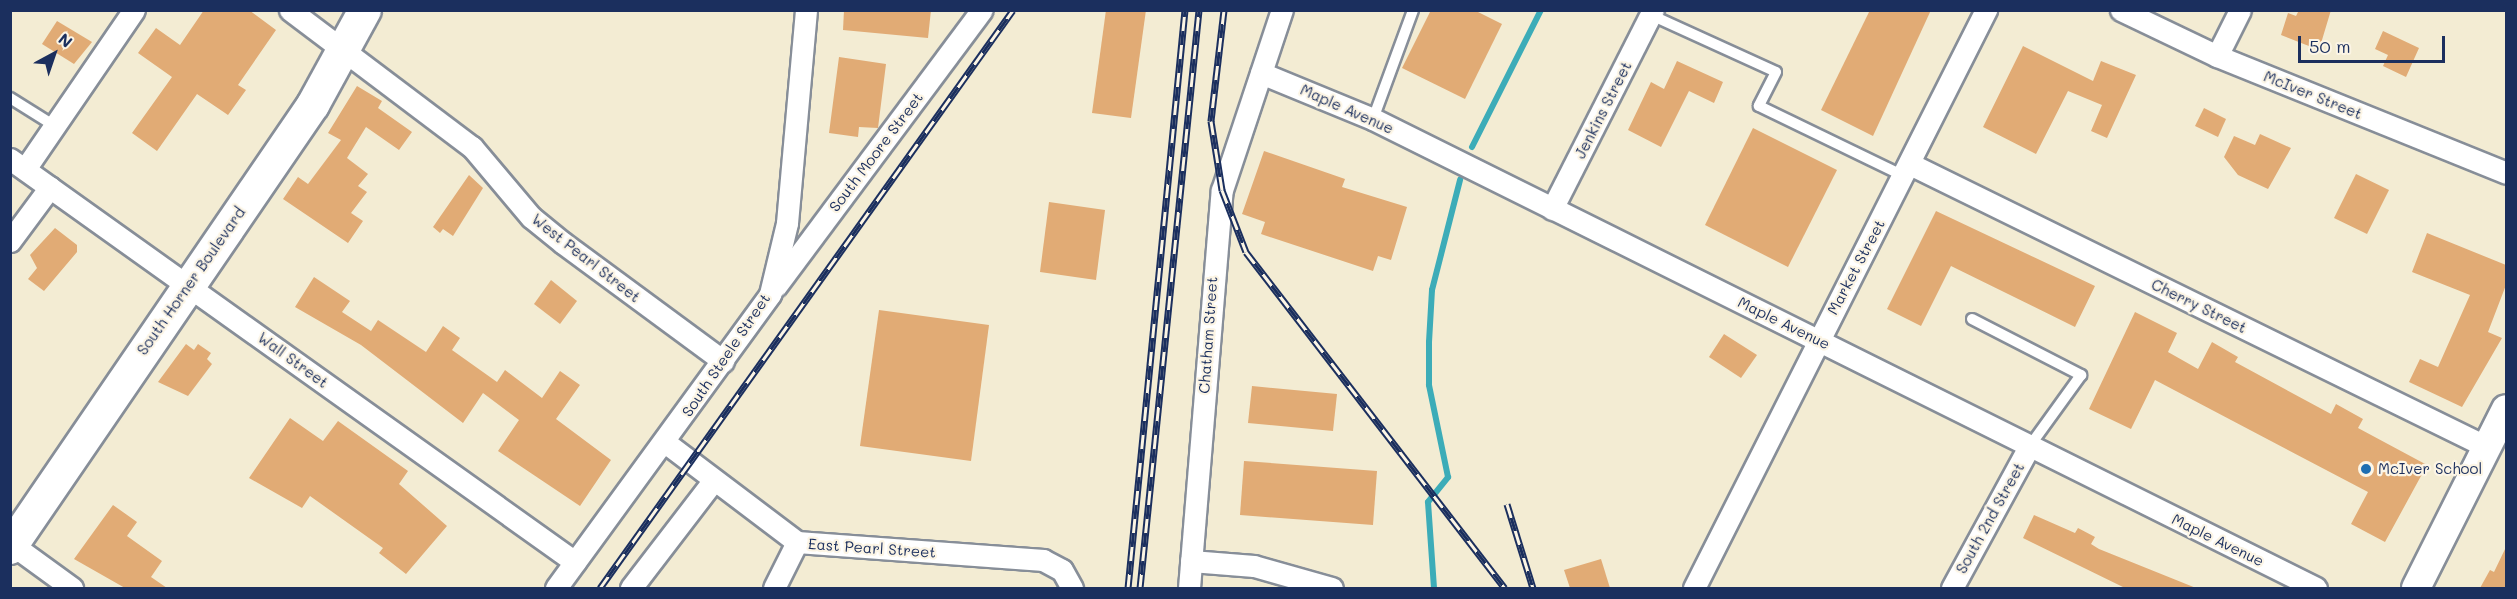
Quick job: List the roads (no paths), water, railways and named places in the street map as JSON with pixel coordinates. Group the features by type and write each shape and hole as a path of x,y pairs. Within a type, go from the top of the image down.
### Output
{"main road":[{"name":"South Horner Boulevard","path":"11,545 346,52 365,10"}],"street":[{"path":"18,164 55,126 134,10"},
{"name":"West Pearl Street","path":"290,10 472,147 531,217 563,243 723,361"},
{"name":"South Steele Street","path":"556,588 666,443 770,294 788,223 806,10"},
{"name":"South Moore Street","path":"770,294 982,10"},
{"name":"Chatham Street","path":"1189,588 1215,239 1229,162 1282,10"},
{"name":"Market Street","path":"1694,588 1986,10"},
{"name":"McIver Street","path":"2121,10 2217,56 2506,173"},
{"path":"2217,56 2240,10"},
{"name":"Jenkins Street","path":"1552,209 1652,13"},
{"name":"Maple Avenue","path":"1259,80 1373,119 2316,588"},
{"name":"Wall Street","path":"18,164 575,562"},
{"name":"Cherry Street","path":"1907,170 2487,447"},
{"path":"10,241 50,187"},
{"path":"2416,588 2506,409"},
{"name":"East Pearl Street","path":"666,443 713,481 797,542 1043,560 1070,584"},
{"name":"South 2nd Street","path":"1952,588 2029,447"},
{"path":"631,588 713,481"},
{"path":"774,588 797,542"},
{"path":"11,545 72,588"},
{"path":"1191,561 1254,567 1332,588"}],"lane":[{"path":"1373,119 1413,10"},
{"path":"1652,13 1776,72 1759,106 1907,170"},
{"path":"10,98 55,126"},
{"path":"1972,319 2081,375 2029,447"}],"waterway":[{"path":"1472,147 1541,10"},
{"path":"1434,588 1428,502 1448,477 1429,385 1432,290 1460,180"}],"railway":[{"path":"600,588 1013,10"},
{"path":"1128,588 1185,10"},
{"path":"1140,588 1199,10"},
{"path":"1224,10 1211,121 1222,190 1246,252 1505,588"},
{"path":"1507,504 1533,588"}],"place":[{"name":"McIver School","path":"2366,469"}]}
